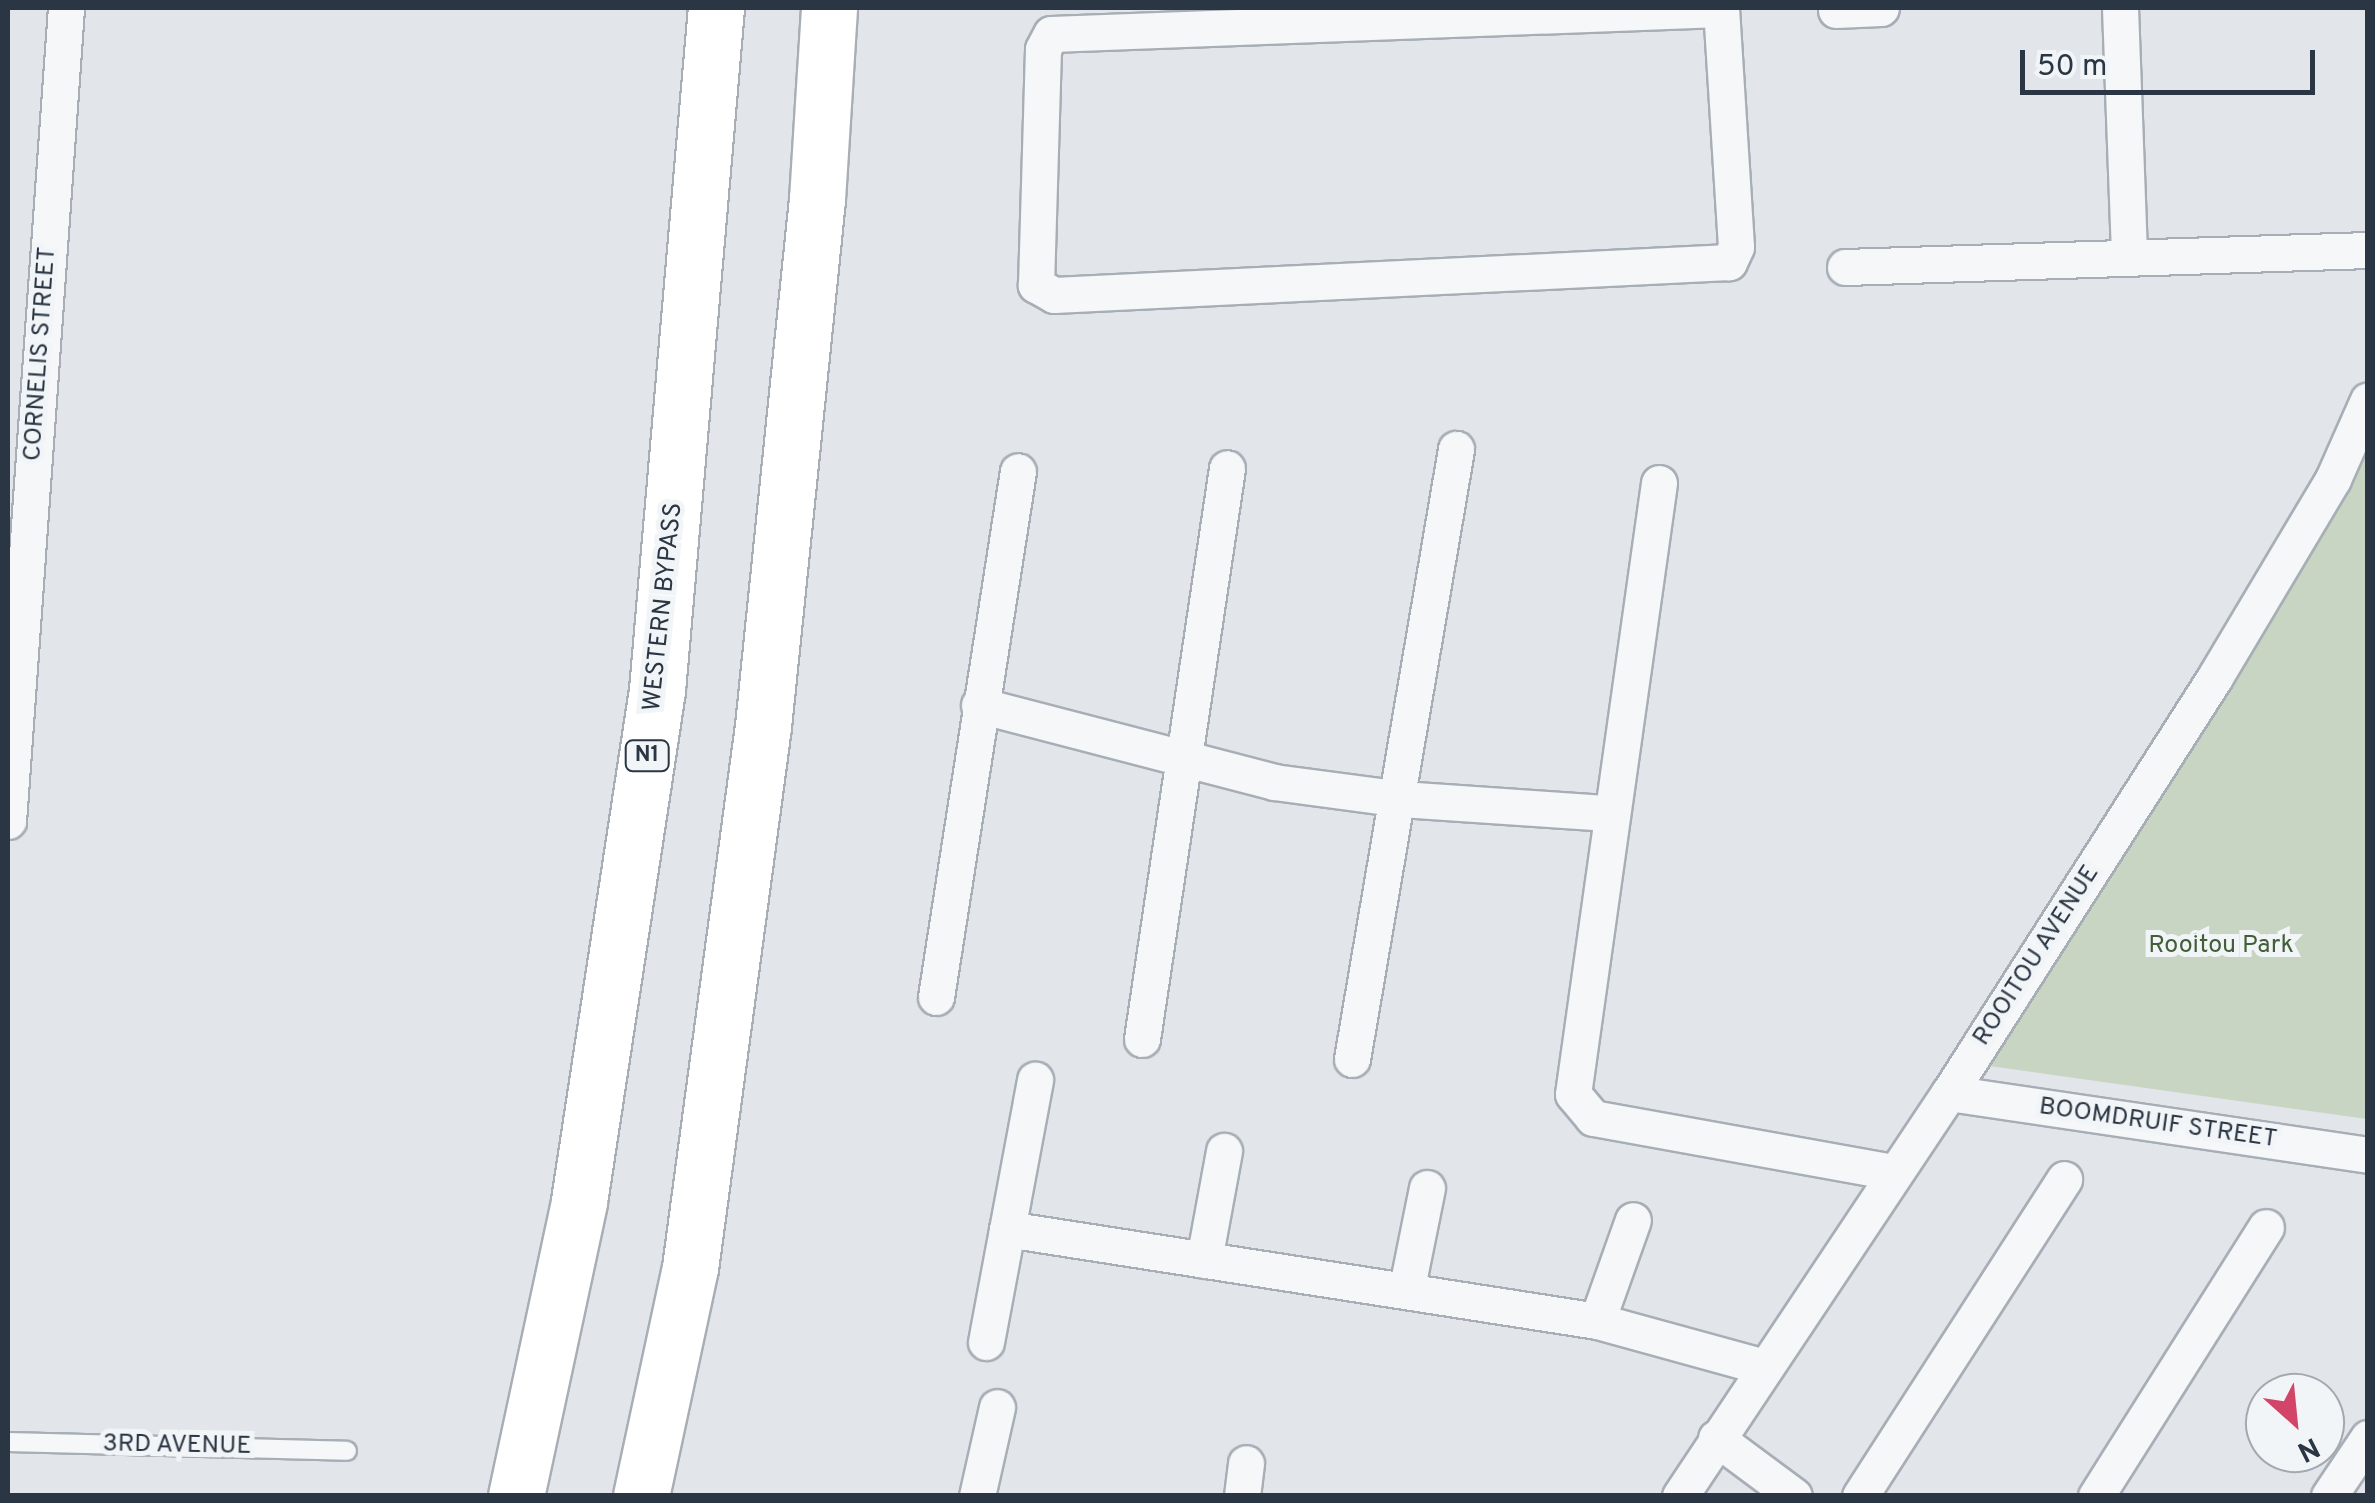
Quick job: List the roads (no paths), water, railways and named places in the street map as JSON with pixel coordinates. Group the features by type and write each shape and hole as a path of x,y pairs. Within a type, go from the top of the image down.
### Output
{"highway":[{"name":"WESTERN BYPASS","path":"516,1496 579,1201 657,690 716,8"},
{"path":"641,1496 690,1268 763,726 817,198 829,8"}],"street":[{"name":"CORNELIS STREET","path":"8,821 10,742 66,8"},
{"path":"1721,8 1736,247 1730,262 1054,296 1036,285 1044,48 1051,34 1721,8"},
{"path":"1836,10 1880,8"},
{"path":"2120,8 2128,258"},
{"path":"1845,267 2368,250"},
{"name":"ROOITOU AVENUE","path":"1680,1496 1892,1172 1949,1093 2284,564 2333,479 2368,400"},
{"path":"1352,1059 1401,799 1456,449"},
{"path":"1142,1039 1180,762 1227,468"},
{"path":"936,997 1018,472"},
{"path":"1659,483 1608,813 1574,1081 1580,1110 1593,1118 1892,1172"},
{"path":"980,705 1180,762 1401,799 1608,813"},
{"path":"986,1342 1035,1080"},
{"name":"BOOMDRUIF STREET","path":"1949,1093 2368,1156"},
{"path":"1204,1260 1224,1152"},
{"path":"1860,1496 2064,1179"},
{"path":"1407,1287 1426,1188"},
{"path":"1597,1321 1633,1220"},
{"path":"2096,1496 2266,1227"},
{"path":"1007,1229 1407,1287 1597,1321 1764,1367"},
{"path":"977,1496 996,1407"},
{"path":"1716,1438 1794,1496"},
{"path":"2329,1496 2368,1438"}],"lane":[{"name":"3RD AVENUE","path":"8,1442 347,1450"}],"park label":[{"name":"Rooitou Park","path":"2221,946"}]}
